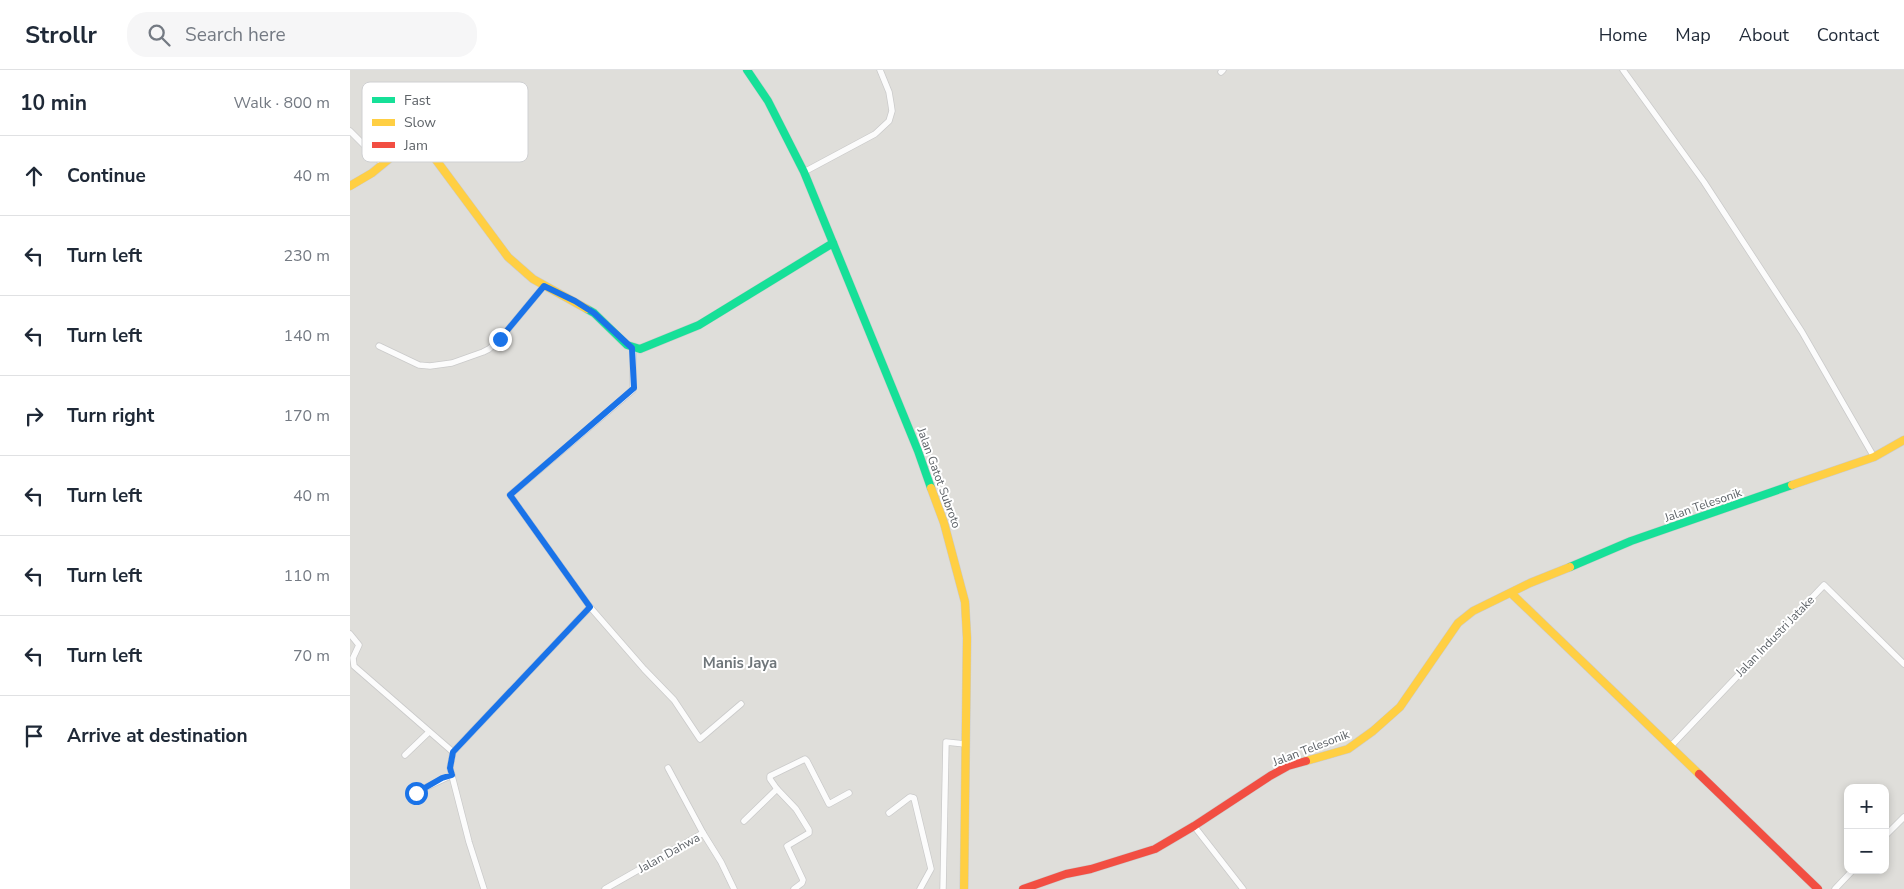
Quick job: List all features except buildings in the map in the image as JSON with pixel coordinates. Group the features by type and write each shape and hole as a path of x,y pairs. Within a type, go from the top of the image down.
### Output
{"main road":[{"name":"Jalan Gatot Subroto","path":"748,70 768,101 804,172 918,451 944,523 954,558 965,602 966,629 964,889"},
{"path":"437,162 508,256 533,279 594,313 632,348 640,349 698,325 833,243"},
{"path":"350,186 356,185 382,163"},
{"name":"Jalan Telesonik","path":"1022,889 1066,874 1092,869 1155,849 1288,766 1340,752 1361,741 1400,706 1453,628 1473,611 1530,583 1631,541 1874,458 1904,440"},
{"path":"1511,594 1818,889"}],"street":[{"path":"804,172 875,134 889,121 892,111 891,104 880,70"},
{"path":"1623,70 1704,182 1802,332 1874,458"},
{"path":"350,131 362,143"},
{"path":"379,346 419,365 430,366 452,363 483,352 500,339 544,286"},
{"path":"632,348 633,390 510,495 590,607 674,700 700,739 741,704"},
{"name":"Jalan Industri Jatake","path":"1670,747 1824,585 1904,664"},
{"path":"484,889 469,842 450,768 453,752 590,607"},
{"path":"350,634 359,645 353,658 354,666 453,752"},
{"path":"405,755 429,732"},
{"path":"943,889 946,742 965,744"},
{"path":"794,889 803,880 787,846 809,833 809,830 796,810 777,789 770,776 805,759 829,804 849,793"},
{"path":"668,768 703,832"},
{"path":"419,800 416,792 452,775"},
{"path":"744,821 777,789"},
{"path":"888,813 910,798 914,798 931,869 920,889"},
{"path":"1889,832 1904,817"},
{"path":"1194,826 1243,889"},
{"name":"Jalan Dahwa","path":"606,889 703,832 734,889"},
{"path":"1835,889 1849,874"}],"shaded area":[{"path":"350,70 1904,70 1904,889 350,889"}],"traffic: fast":[{"path":"747,70 768,101 804,172 918,451 931,488"},
{"path":"587,309 594,313 627,345 640,349 699,325 833,243"},
{"path":"1570,567 1631,541 1792,485"}],"traffic: slow":[{"path":"350,186 372,173 385,162"},
{"path":"438,162 508,257 533,279 587,309"},
{"path":"1792,485 1874,457 1904,440"},
{"path":"931,488 944,523 965,602 967,638 964,889"},
{"path":"1306,761 1348,749 1373,731 1400,707 1458,623 1473,611 1530,583 1570,567"},
{"path":"1511,593 1699,774"}],"traffic: jam":[{"path":"1023,889 1066,874 1091,869 1155,849 1270,776 1288,766 1306,761"},
{"path":"1699,774 1818,889"}],"district":[{"name":"Manis Jaya","path":"740,663"}],"route":[{"path":"416,793 442,778 452,775 450,768 453,752 590,607 510,495 634,388 632,348 594,313 575,301 544,286 500,339"}]}
